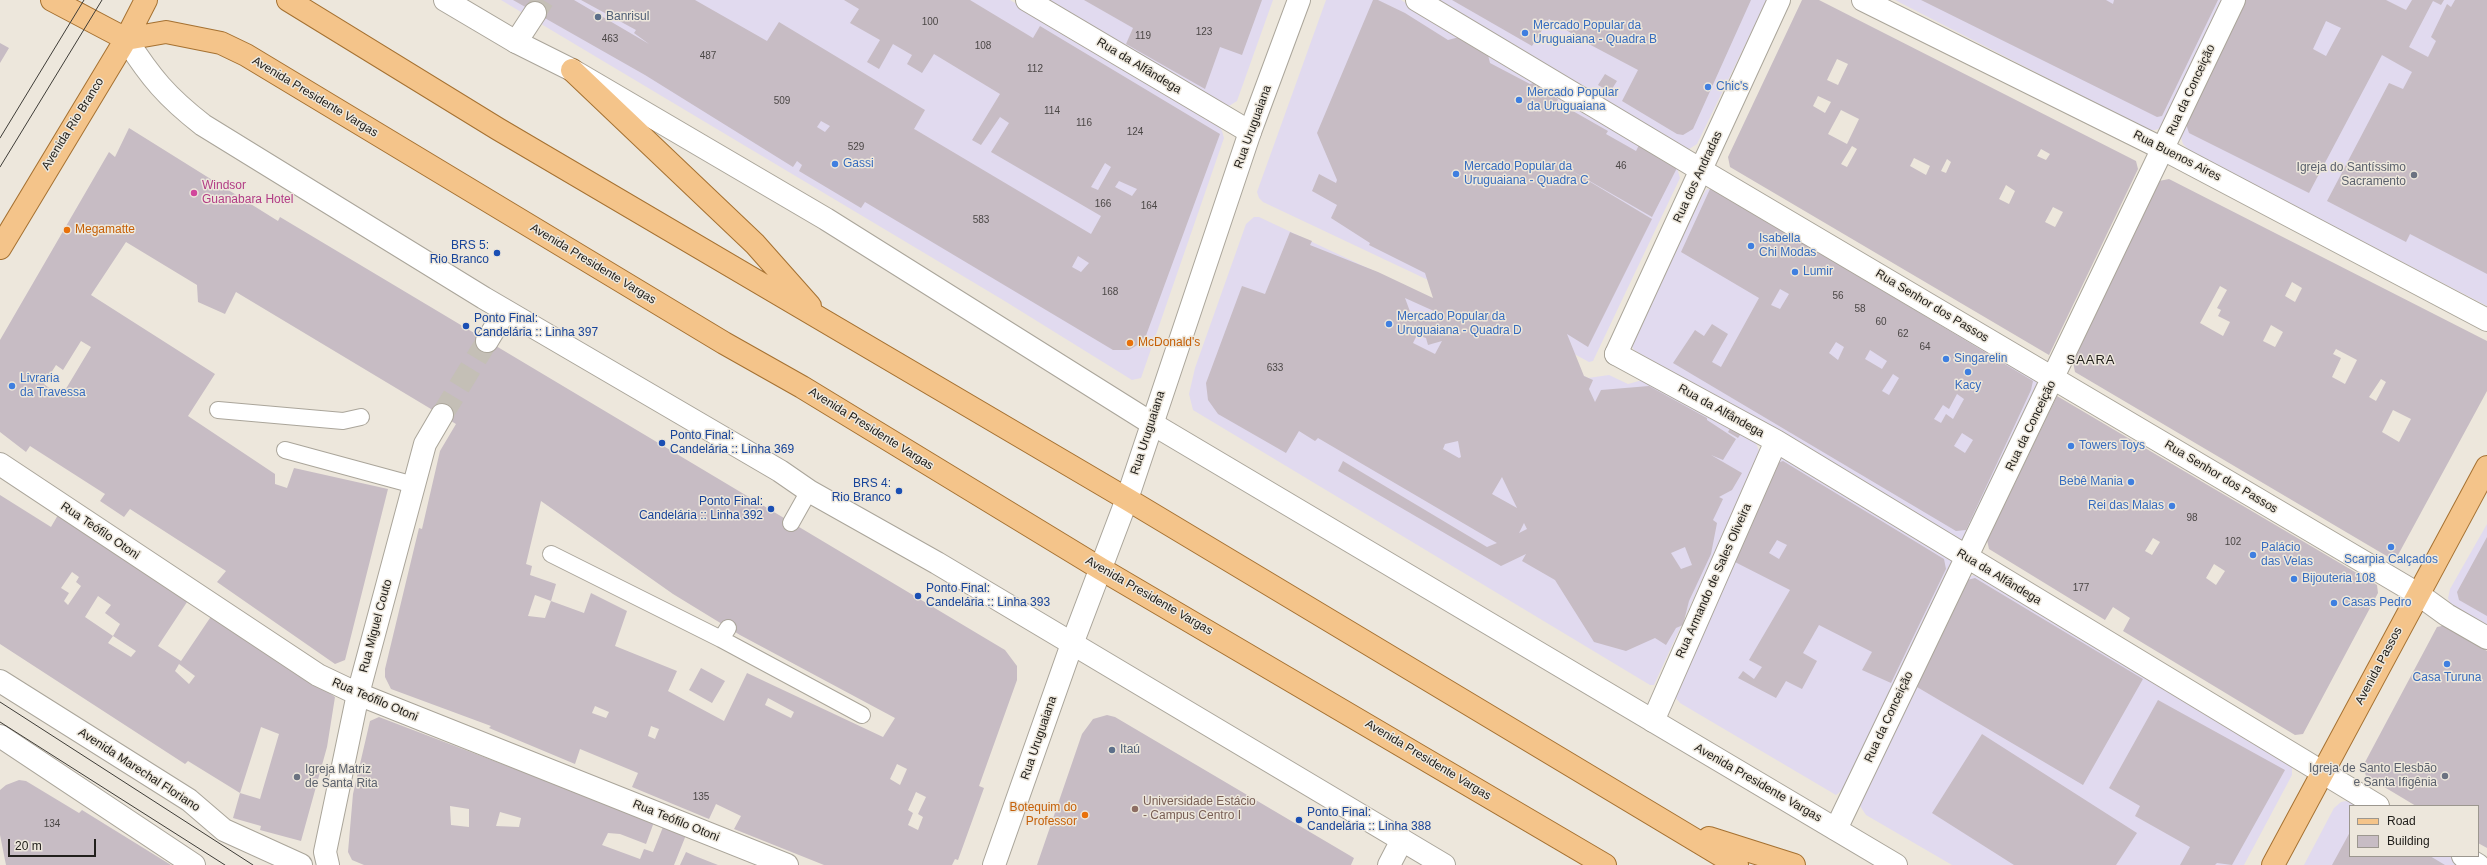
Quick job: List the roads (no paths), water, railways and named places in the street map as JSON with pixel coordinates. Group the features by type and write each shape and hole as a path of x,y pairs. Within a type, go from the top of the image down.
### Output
{"main road":[{"path":"52,0 126,39"},
{"name":"Avenida Rio Branco","path":"0,248 126,39 146,0"},
{"path":"288,0 498,129 822,318 1127,499 1737,865"},
{"name":"Avenida Presidente Vargas","path":"126,39 166,32 221,43 246,55 724,343 802,386 1101,569 1606,865"},
{"path":"572,70 755,244 822,318"},
{"name":"Avenida Passos","path":"2273,865 2487,467"},
{"path":"1671,826 1794,865"}],"street":[{"name":"Avenida Presidente Vargas","path":"445,0 516,42 572,70 826,219 1151,424 1896,865"},
{"name":"Rua da Alfândega","path":"1027,0 1250,132"},
{"name":"Rua Uruguaiana","path":"994,865 1072,644 1127,499 1250,132 1299,0"},
{"name":"Rua Senhor dos Passos","path":"1417,0 1701,170 2418,594 2447,615 2487,638"},
{"name":"Rua dos Andradas","path":"1616,354 1779,0"},
{"name":"Rua Buenos Aires","path":"1863,0 2163,149 2487,320"},
{"name":"Rua da Conceição","path":"1836,829 1906,680 2054,378 2234,0"},
{"path":"516,42 535,13"},
{"path":"126,39 146,71 168,97 203,125 505,311 780,471 809,491 937,564 1444,865"},
{"path":"487,341 505,311"},
{"name":"Rua da Alfândega","path":"1616,354 1776,441 2376,805"},
{"name":"Rua Miguel Couto","path":"328,865 325,852 358,694 425,444 442,415"},
{"name":"Rua Armando de Sales Oliveira","path":"1653,721 1776,441"},
{"name":"Rua Teófilo Otoni","path":"0,464 318,675 358,694 787,865"},
{"name":"Avenida Marechal Floriano","path":"0,682 189,800 224,830 301,865"},
{"path":"0,736 194,865"},
{"path":"1389,865 1402,840"},
{"path":"2465,857 2478,865"}],"lane":[{"path":"218,410 343,421 362,417"},
{"path":"285,450 414,485"},
{"path":"791,523 809,491"},
{"path":"551,554 725,634 862,715"}],"tunnel":[{"path":"535,13 543,0"},
{"path":"442,415 487,341"}],"tram line":[{"path":"0,138 84,0"},
{"path":"0,167 102,0"},
{"path":"0,702 253,865"},
{"path":"0,722 225,865"}],"place":[{"name":"Banrisul","path":"598,17"},
{"name":"Mercado Popular da Uruguaiana - Quadra B","path":"1525,33"},
{"name":"Chic's","path":"1708,87"},
{"name":"Mercado Popular da Uruguaiana","path":"1519,100"},
{"name":"Gassi","path":"835,164"},
{"name":"Mercado Popular da Uruguaiana - Quadra C","path":"1456,174"},
{"name":"Igreja do Santíssimo Sacramento","path":"2414,175"},
{"name":"Windsor Guanabara Hotel","path":"194,193"},
{"name":"Megamatte","path":"67,230"},
{"name":"Isabella Chi Modas","path":"1751,246"},
{"name":"BRS 5: Rio Branco","path":"497,253"},
{"name":"Lumir","path":"1795,272"},
{"name":"Mercado Popular da Uruguaiana - Quadra D","path":"1389,324"},
{"name":"Ponto Final: Candelária :: Linha 397","path":"466,326"},
{"name":"McDonald's","path":"1130,343"},
{"name":"Singarelin","path":"1946,359"},
{"name":"Kacy","path":"1968,372"},
{"name":"Livraria da Travessa","path":"12,386"},
{"name":"Ponto Final: Candelária :: Linha 369","path":"662,443"},
{"name":"Towers Toys","path":"2071,446"},
{"name":"Bebê Mania","path":"2131,482"},
{"name":"BRS 4: Rio Branco","path":"899,491"},
{"name":"Rei das Malas","path":"2172,506"},
{"name":"Ponto Final: Candelária :: Linha 392","path":"771,509"},
{"name":"Scarpia Calçados","path":"2391,547"},
{"name":"Palácio das Velas","path":"2253,555"},
{"name":"Bijouteria 108","path":"2294,579"},
{"name":"Ponto Final: Candelária :: Linha 393","path":"918,596"},
{"name":"Casas Pedro","path":"2334,603"},
{"name":"Casa Turuna","path":"2447,664"},
{"name":"Itaú","path":"1112,750"},
{"name":"Igreja de Santo Elesbão e Santa Ifigênia","path":"2445,776"},
{"name":"Igreja Matriz de Santa Rita","path":"297,777"},
{"name":"Universidade Estácio - Campus Centro I","path":"1135,809"},
{"name":"Botequim do Professor","path":"1085,815"},
{"name":"Ponto Final: Candelária :: Linha 388","path":"1299,820"}],"district":[{"name":"SAARA","path":"2091,360"}]}
